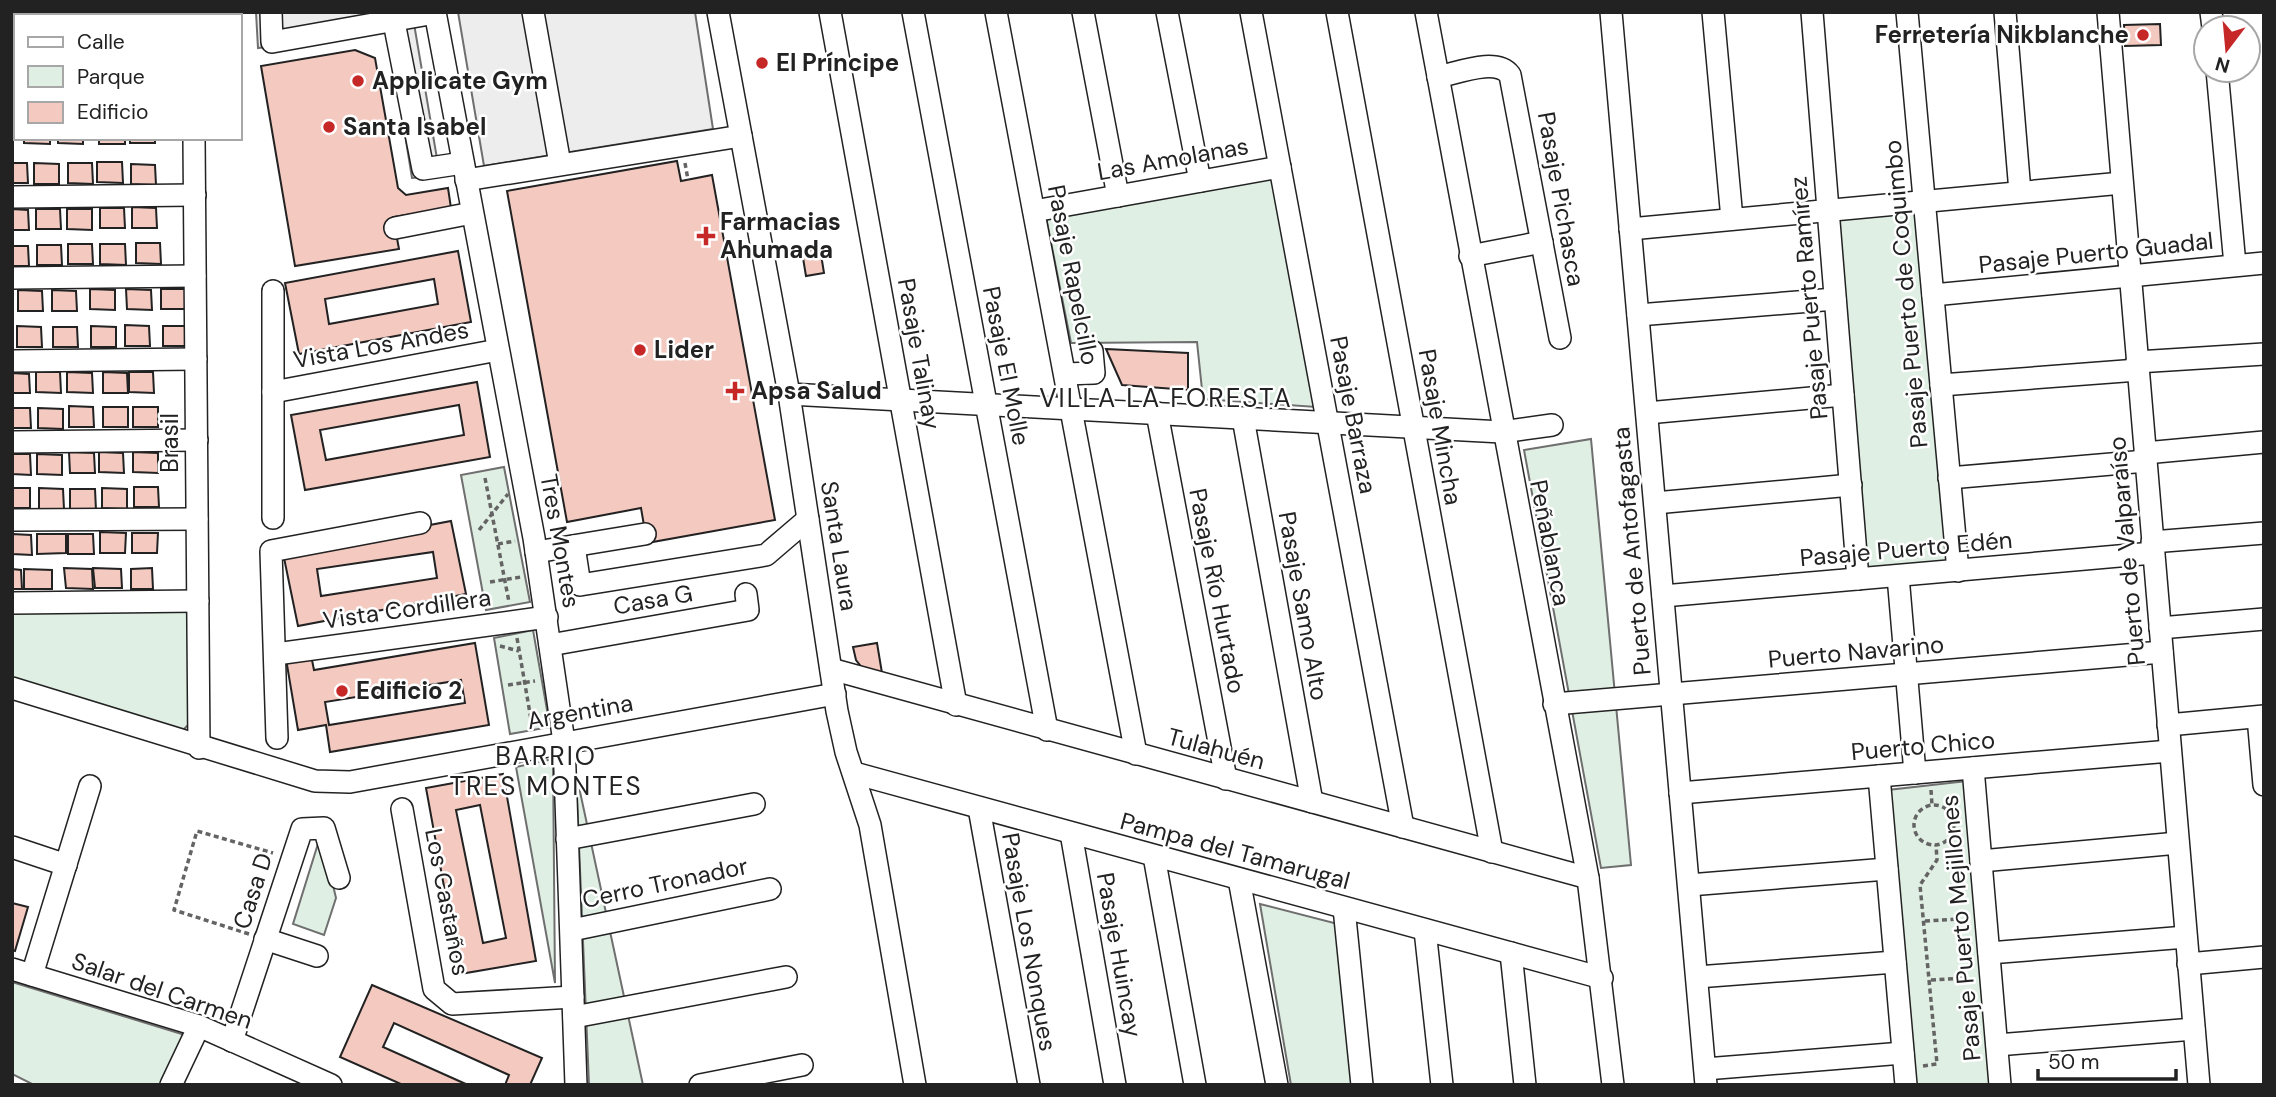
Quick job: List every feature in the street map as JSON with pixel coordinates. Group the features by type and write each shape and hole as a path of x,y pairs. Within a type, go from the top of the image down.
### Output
{"street":[{"path":"13,12 14,111"},
{"path":"271,12 272,42 393,16 435,13"},
{"path":"533,12 560,164"},
{"name":"Santa Laura","path":"718,12 789,394 842,736 870,825 915,1085"},
{"name":"Pasaje Talinay","path":"830,12 956,705"},
{"name":"Pasaje El Molle","path":"914,12 1047,730"},
{"name":"Pasaje Rapelcillo","path":"996,12 1136,754"},
{"path":"1083,12 1118,196"},
{"path":"1167,12 1200,181"},
{"name":"Pasaje Barraza","path":"1251,12 1403,827"},
{"name":"Pasaje Mincha","path":"1337,12 1492,852"},
{"name":"Peñablanca","path":"1426,12 1502,432 1588,878 1613,1085"},
{"name":"Puerto de Antofagasta","path":"1611,12 1706,1077"},
{"path":"1713,12 1732,219"},
{"name":"Pasaje Puerto Ramírez","path":"1812,12 1858,579"},
{"name":"Pasaje Puerto de Coquimbo","path":"1907,12 1958,570"},
{"path":"2005,12 2020,192"},
{"name":"Puerto de Valparaíso","path":"2108,12 2199,1085"},
{"name":"Tres Montes","path":"435,13 536,552 564,742 576,1085"},
{"path":"393,16 423,169 465,171 560,164 741,136"},
{"name":"Pasaje Pichasca","path":"1438,77 1492,66 1507,71 1512,79 1560,338"},
{"path":"2218,84 2235,265"},
{"name":"Brasil","path":"194,140 199,748"},
{"name":"Las Amolanas","path":"1034,211 1280,167"},
{"path":"1630,229 2122,183"},
{"path":"12,197 195,195"},
{"path":"396,228 472,213"},
{"path":"1470,256 1542,242"},
{"name":"Pasaje Puerto Guadal","path":"1933,295 2264,262"},
{"path":"12,278 195,276"},
{"name":"Vista Los Andes","path":"273,291 273,518"},
{"path":"1638,315 1835,299"},
{"name":"Vista Los Andes","path":"273,392 498,350"},
{"path":"1065,374 1094,373 1092,351"},
{"path":"1941,385 2264,354"},
{"path":"12,361 196,359"},
{"path":"789,394 1502,432 1552,425"},
{"path":"1647,414 1843,395"},
{"name":"Pasaje Río Hurtado","path":"1157,413 1226,779"},
{"name":"Pasaje Samo Alto","path":"1243,418 1312,802"},
{"path":"12,442 197,440"},
{"path":"1949,478 2264,442"},
{"path":"1655,503 1851,485"},
{"path":"12,520 197,519"},
{"path":"574,546 580,585 766,555 808,519"},
{"path":"277,738 271,551 420,523"},
{"name":"Pasaje Puerto Edén","path":"1663,596 1958,570 2264,533"},
{"path":"536,552 645,534"},
{"path":"1898,576 1915,773"},
{"name":"Casa G","path":"551,645 748,610 746,594"},
{"path":"12,603 198,601"},
{"name":"Vista Cordillera","path":"275,654 547,617"},
{"path":"2160,628 2264,619"},
{"name":"Puerto Navarino","path":"1554,704 2162,652"},
{"name":"Tulahuén","path":"831,669 1588,878"},
{"name":"Argentina","path":"12,688 296,777 316,781 350,782 536,746 835,694"},
{"path":"2168,725 2261,717 2264,785"},
{"name":"Puerto Chico","path":"1681,793 2170,751"},
{"name":"Pasaje Puerto Mejillones","path":"1973,768 2000,1085"},
{"name":"Pampa del Tamarugal","path":"854,773 1602,978"},
{"path":"1879,776 1903,1053 1915,1080"},
{"path":"22,972 66,865 90,786"},
{"path":"567,839 754,804"},
{"name":"Pasaje Los Nonques","path":"979,808 1028,1085"},
{"name":"Los Castaños","path":"402,809 434,989 452,1004 574,1007 786,977"},
{"name":"Casa D","path":"232,1041 302,829 321,826 328,835 339,877"},
{"name":"Pasaje Huincay","path":"1071,833 1115,1085"},
{"path":"1981,860 2178,843"},
{"path":"14,855 66,865"},
{"path":"1154,856 1195,1085"},
{"path":"1689,885 1887,869"},
{"path":"1239,879 1278,1085"},
{"name":"Cerro Tronador","path":"572,930 770,889"},
{"path":"1344,908 1362,1085"},
{"path":"1425,930 1442,1085"},
{"path":"1989,953 2186,937"},
{"path":"265,939 317,956"},
{"path":"1511,953 1525,1085"},
{"path":"2188,964 2264,957"},
{"path":"1697,977 1895,962"},
{"name":"Salar del Carmen","path":"22,972 199,1026 298,1078 331,1085"},
{"path":"172,1085 199,1026"},
{"path":"1997,1045 2194,1029"},
{"path":"1706,1077 1903,1053"},
{"path":"700,1085 802,1065"}],"path":[{"path":"684,158 688,180"},
{"path":"485,478 536,746"},
{"path":"479,530 492,512"},
{"path":"490,582 504,580"},
{"path":"500,646 519,651"},
{"path":"508,685 524,682"},
{"path":"1933,805 1951,813 1954,826 1949,838 1936,845 1920,839 1914,827 1921,809 1933,805"},
{"path":"265,939 174,910 197,831 291,859"},
{"path":"1915,1080 1923,1065 1937,1064 1920,885 1937,860 1936,845"},
{"path":"1925,922 1958,919"},
{"path":"1931,980 1964,978"}],"green space":[{"path":"1272,177 1316,407 1203,399 1197,342 1071,343 1046,217"},
{"path":"1919,211 1951,565 1868,572 1836,218"},
{"path":"1591,439 1631,865 1601,868 1524,450"},
{"path":"504,467 530,602 486,610 461,475"},
{"path":"188,606 190,723 182,731 12,681 12,608"},
{"path":"533,630 550,727 510,734 494,638"},
{"path":"553,759 555,983 516,767"},
{"path":"576,773 643,1085 589,1085"},
{"path":"1967,781 1993,1085 1913,1085 1888,790"},
{"path":"321,834 336,898 324,935 293,924"},
{"path":"1260,904 1338,924 1354,1085 1291,1085"},
{"path":"12,982 185,1035 160,1085 34,1085 12,1074"}],"shaded area":[{"path":"256,12 412,12 440,176 412,178 388,30 258,48"},
{"path":"458,12 695,12 713,129 484,166"}],"building":[{"name":"Ferretería Nikblanche","path":"2160,24 2161,45 2125,46 2124,25"},
{"name":"Santa Isabel","path":"355,50 375,58 398,188 406,195 448,188 451,208 393,217 399,249 295,266 261,66"},
{"path":"24,140 50,140 50,144 24,143"},
{"path":"58,140 83,140 83,144 58,143"},
{"path":"99,140 125,140 125,144 99,144"},
{"path":"130,140 155,140 155,143 130,143"},
{"name":"Lider","path":"677,161 681,181 712,175 775,520 647,543 641,508 567,522 507,191"},
{"path":"97,162 122,162 123,183 97,182"},
{"path":"12,163 27,163 28,183 12,183"},
{"path":"34,163 59,164 59,184 34,184"},
{"path":"68,163 92,163 93,184 68,183"},
{"path":"131,164 155,165 156,185 131,184"},
{"path":"132,207 156,208 157,228 132,228"},
{"path":"100,208 124,208 125,228 100,228"},
{"path":"12,209 28,210 29,230 12,230"},
{"path":"36,209 60,209 61,229 36,229"},
{"path":"67,209 92,209 92,230 67,229"},
{"path":"136,243 160,243 161,264 136,263"},
{"path":"68,244 92,244 93,264 68,264"},
{"path":"100,244 125,244 126,265 100,264"},
{"path":"37,245 61,245 62,265 37,265"},
{"path":"12,246 28,246 29,266 12,266"},
{"path":"820,248 824,273 806,276 802,252"},
{"path":"458,251 471,322 299,354 285,283","holes":["434,279 438,304 329,324 325,299"]},
{"path":"90,289 115,290 115,310 90,309"},
{"path":"126,289 151,290 152,310 127,309"},
{"path":"161,289 185,289 186,309 161,309"},
{"path":"18,290 42,291 43,311 18,311"},
{"path":"52,290 76,291 77,311 52,311"},
{"path":"125,325 149,326 150,346 125,346"},
{"path":"17,326 41,327 42,347 17,347"},
{"path":"91,326 116,327 116,347 91,347"},
{"path":"163,326 188,326 188,346 163,346"},
{"path":"53,327 77,327 78,347 53,347"},
{"path":"1106,349 1188,353 1188,390 1122,385"},
{"path":"36,372 60,372 61,393 36,392"},
{"path":"67,372 92,373 93,393 67,392"},
{"path":"103,372 127,373 128,393 103,393"},
{"path":"129,372 153,372 154,393 129,392"},
{"path":"12,373 29,374 30,393 12,393"},
{"path":"477,382 490,457 305,490 291,415","holes":["459,405 464,435 326,460 320,430"]},
{"path":"69,406 93,407 94,427 69,427"},
{"path":"103,407 128,407 128,427 103,427"},
{"path":"133,407 158,407 158,427 133,427"},
{"path":"12,408 30,408 31,428 12,428"},
{"path":"38,408 63,409 63,429 38,428"},
{"path":"69,452 94,453 95,473 70,473"},
{"path":"99,452 123,453 124,473 99,472"},
{"path":"133,452 158,453 158,473 133,472"},
{"path":"12,454 30,454 31,475 12,474"},
{"path":"37,454 62,455 62,475 37,474"},
{"path":"134,487 158,487 159,507 134,507"},
{"path":"12,488 30,488 30,508 12,508"},
{"path":"39,488 63,489 64,509 39,509"},
{"path":"102,488 127,489 127,509 102,508"},
{"path":"70,489 95,489 96,510 70,509"},
{"path":"451,521 466,594 298,626 283,553","holes":["433,552 437,578 321,596 317,569"]},
{"path":"100,532 126,533 125,553 100,553"},
{"path":"132,533 158,533 157,553 132,553"},
{"path":"12,534 31,535 32,555 12,554"},
{"path":"37,534 66,534 66,553 37,554"},
{"path":"68,534 93,534 94,554 68,554"},
{"path":"64,568 92,569 93,589 66,588"},
{"path":"93,568 121,569 122,588 95,588"},
{"path":"152,568 153,589 131,589 131,569"},
{"path":"12,569 21,570 22,589 12,589"},
{"path":"24,569 52,570 52,589 24,589"},
{"name":"Edificio 2","path":"475,643 489,725 330,752 326,725 298,730 286,659 311,655 314,670","holes":["461,680 465,703 329,725 325,702"]},
{"path":"877,643 882,673 863,669 856,660 853,647"},
{"path":"503,774 536,961 460,974 426,788","holes":["480,805 506,938 483,943 456,810"]},
{"path":"12,903 28,907 15,951 12,950"},
{"path":"372,985 542,1058 530,1085 505,1085 509,1075 394,1023 383,1047 468,1085 403,1085 340,1057"}],"place":[{"name":"Ferretería Nikblanche","path":"2143,35"},
{"name":"El Príncipe","path":"762,63"},
{"name":"Applicate Gym","path":"358,81"},
{"name":"Santa Isabel","path":"329,127"},
{"name":"Farmacias Ahumada","path":"706,236"},
{"name":"Lider","path":"640,350"},
{"name":"Apsa Salud","path":"735,391"},
{"name":"Edificio 2","path":"342,691"}],"district":[{"name":"VILLA LA FORESTA","path":"1166,398"},
{"name":"BARRIO TRES MONTES","path":"546,771"}]}
